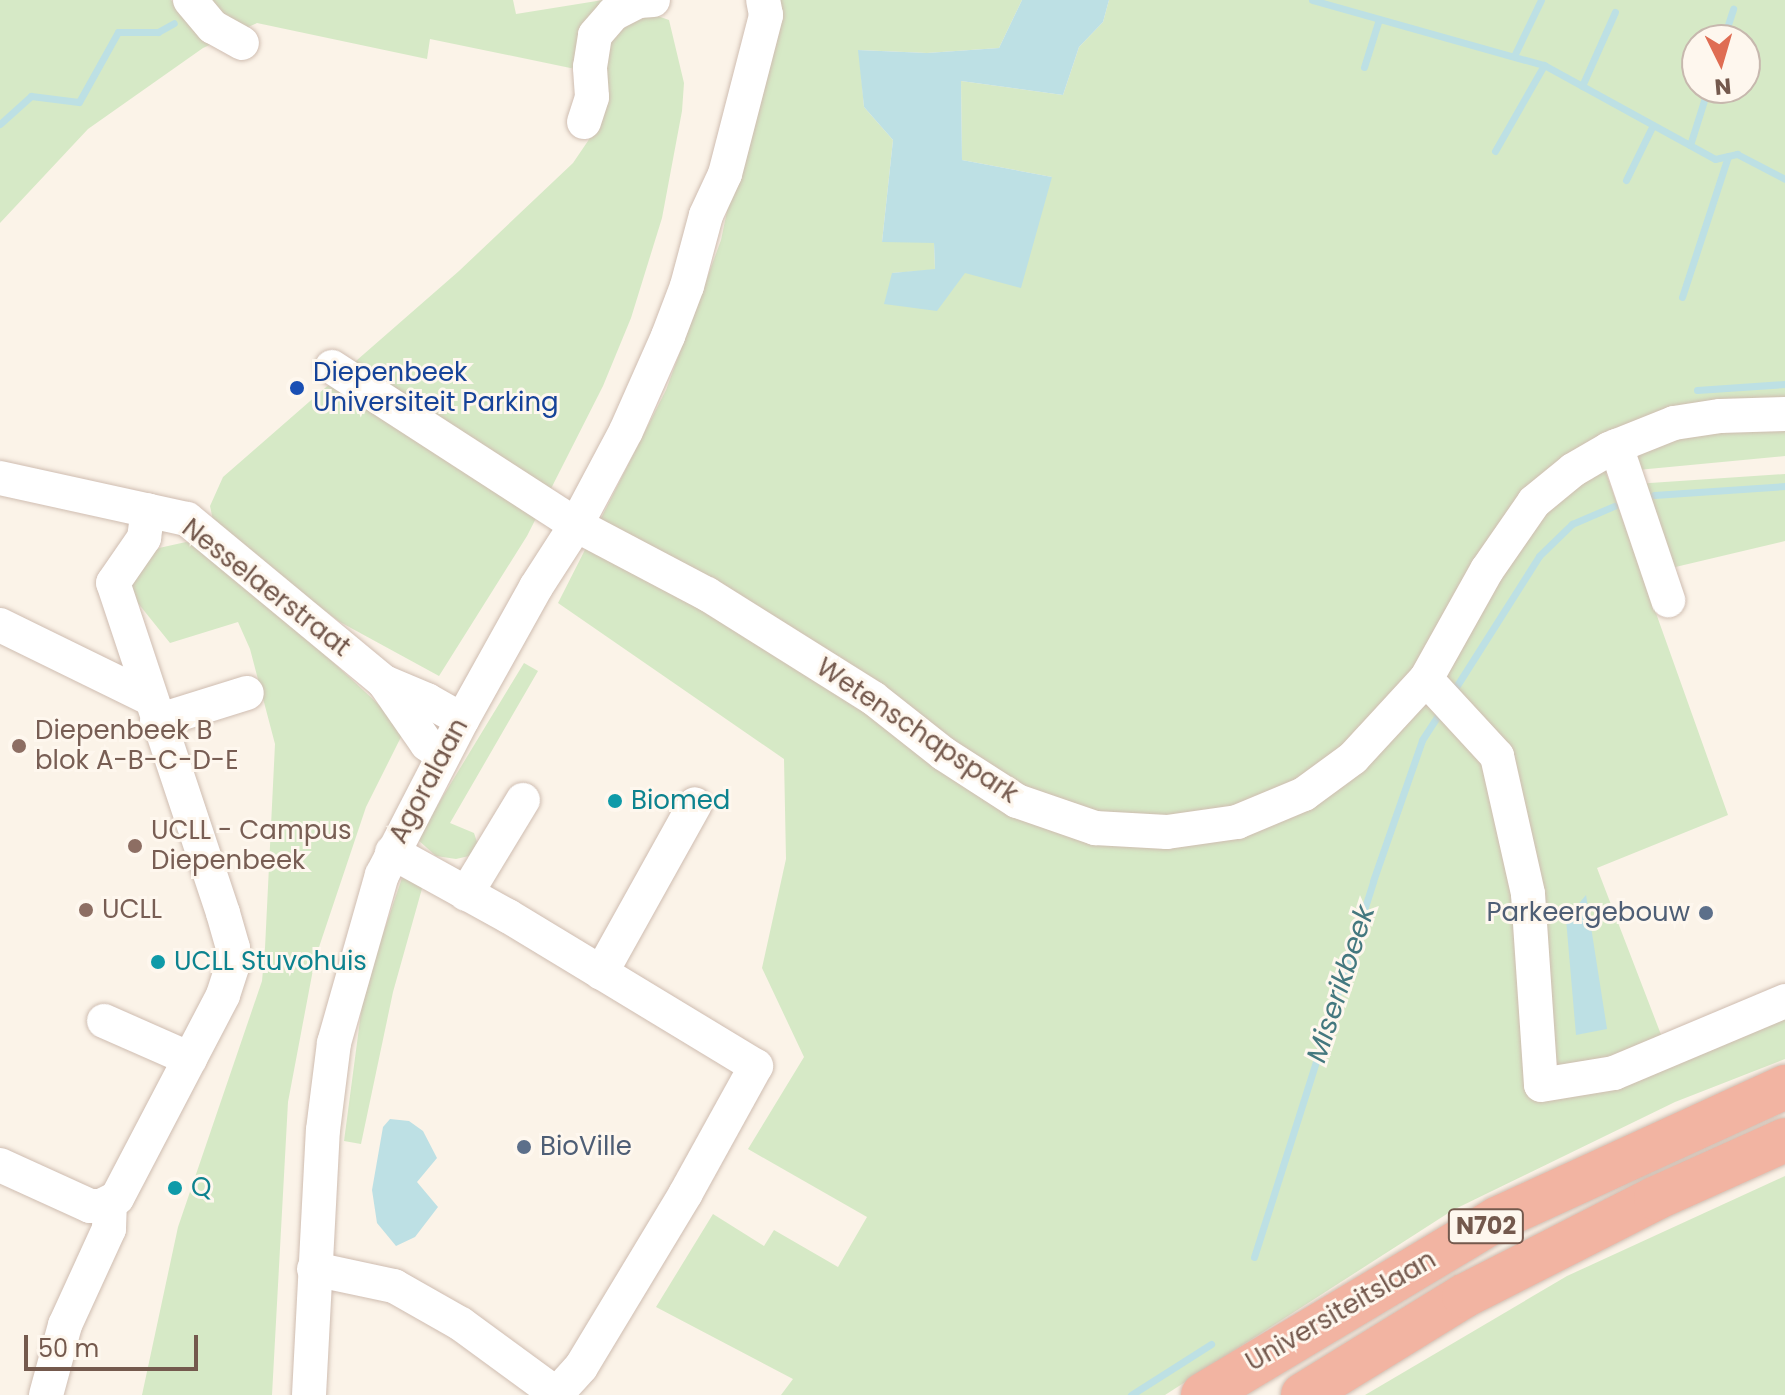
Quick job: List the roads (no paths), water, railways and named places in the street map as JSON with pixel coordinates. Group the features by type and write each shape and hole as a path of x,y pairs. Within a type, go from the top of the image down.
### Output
{"highway":[{"name":"Universiteitslaan","path":"1203,1395 1497,1219 1785,1087"},
{"name":"Universiteitslaan","path":"1303,1395 1464,1296 1656,1198 1785,1140"}],"street":[{"path":"190,0 213,27 242,43"},
{"path":"584,122 592,97 590,67 595,35 613,14 639,1 653,0"},
{"name":"Agoralaan","path":"309,1395 323,1130 334,1043 355,964 392,852 536,587 576,525 626,431 668,336 687,286 706,215 725,174 766,15 763,0"},
{"name":"Wetenschapspark","path":"332,367 576,525 707,594 861,691 944,754 1017,801 1095,828 1167,832 1237,822 1304,794 1364,748 1426,679 1487,570 1534,502 1573,470 1616,446 1674,423 1720,416 1785,414"},
{"path":"1616,446 1668,600"},
{"name":"Nesselaerstraat","path":"0,478 187,519 384,682 427,744 443,755"},
{"path":"0,1165 90,1206 110,1204 121,1194 223,995 233,965 233,948 113,583 144,538 148,510"},
{"path":"0,625 153,710 247,693"},
{"path":"1426,679 1497,756 1528,894 1541,1085 1614,1073 1785,1001"},
{"name":"Nesselaerstraat","path":"384,682 427,700 462,720"},
{"path":"466,894 523,800"},
{"path":"601,973 695,804"},
{"path":"314,1269 394,1286 461,1324 557,1395 581,1367 686,1193 756,1066 392,852"},
{"path":"104,1021 190,1059"},
{"path":"46,1395 65,1325 109,1229 110,1204"}],"water":[{"path":"1022,0 1109,0 1103,22 1079,47 1063,95 961,81 962,160 1052,177 1021,288 965,273 937,311 884,304 892,273 935,269 934,243 882,242 893,140 864,107 858,50 927,53 999,48"},
{"path":"1586,895 1607,1029 1576,1035 1566,919"},
{"path":"390,1119 409,1121 423,1131 437,1158 417,1182 438,1207 415,1237 396,1246 377,1223 372,1190 383,1127"}],"waterway":[{"path":"1312,0 1544,65 1715,159 1737,154 1785,179"},
{"path":"1514,56 1541,0"},
{"path":"1728,24 1733,9"},
{"path":"1582,86 1615,12"},
{"path":"1364,67 1379,19"},
{"path":"0,124 31,96 79,102 118,32 158,32 174,23"},
{"path":"1495,151 1544,65"},
{"path":"1690,145 1703,104"},
{"path":"1626,180 1653,125"},
{"path":"1682,297 1728,156"},
{"path":"1697,390 1785,384"},
{"name":"Miserikbeek","path":"1654,495 1785,486"},
{"name":"Miserikbeek","path":"1456,687 1539,556 1572,524 1614,506"},
{"name":"Miserikbeek","path":"1254,1257 1373,881 1422,740 1438,715"},
{"name":"Miserikbeek","path":"1131,1395 1211,1344"}],"place":[{"name":"Diepenbeek Universiteit Parking","path":"297,388"},
{"name":"Diepenbeek B blok A-B-C-D-E","path":"19,746"},
{"name":"Biomed","path":"615,801"},
{"name":"UCLL - Campus Diepenbeek","path":"135,846"},
{"name":"UCLL","path":"86,910"},
{"name":"Parkeergebouw","path":"1706,913"},
{"name":"UCLL Stuvohuis","path":"158,962"},
{"name":"BioVille","path":"524,1147"},
{"name":"Q","path":"175,1188"}]}
